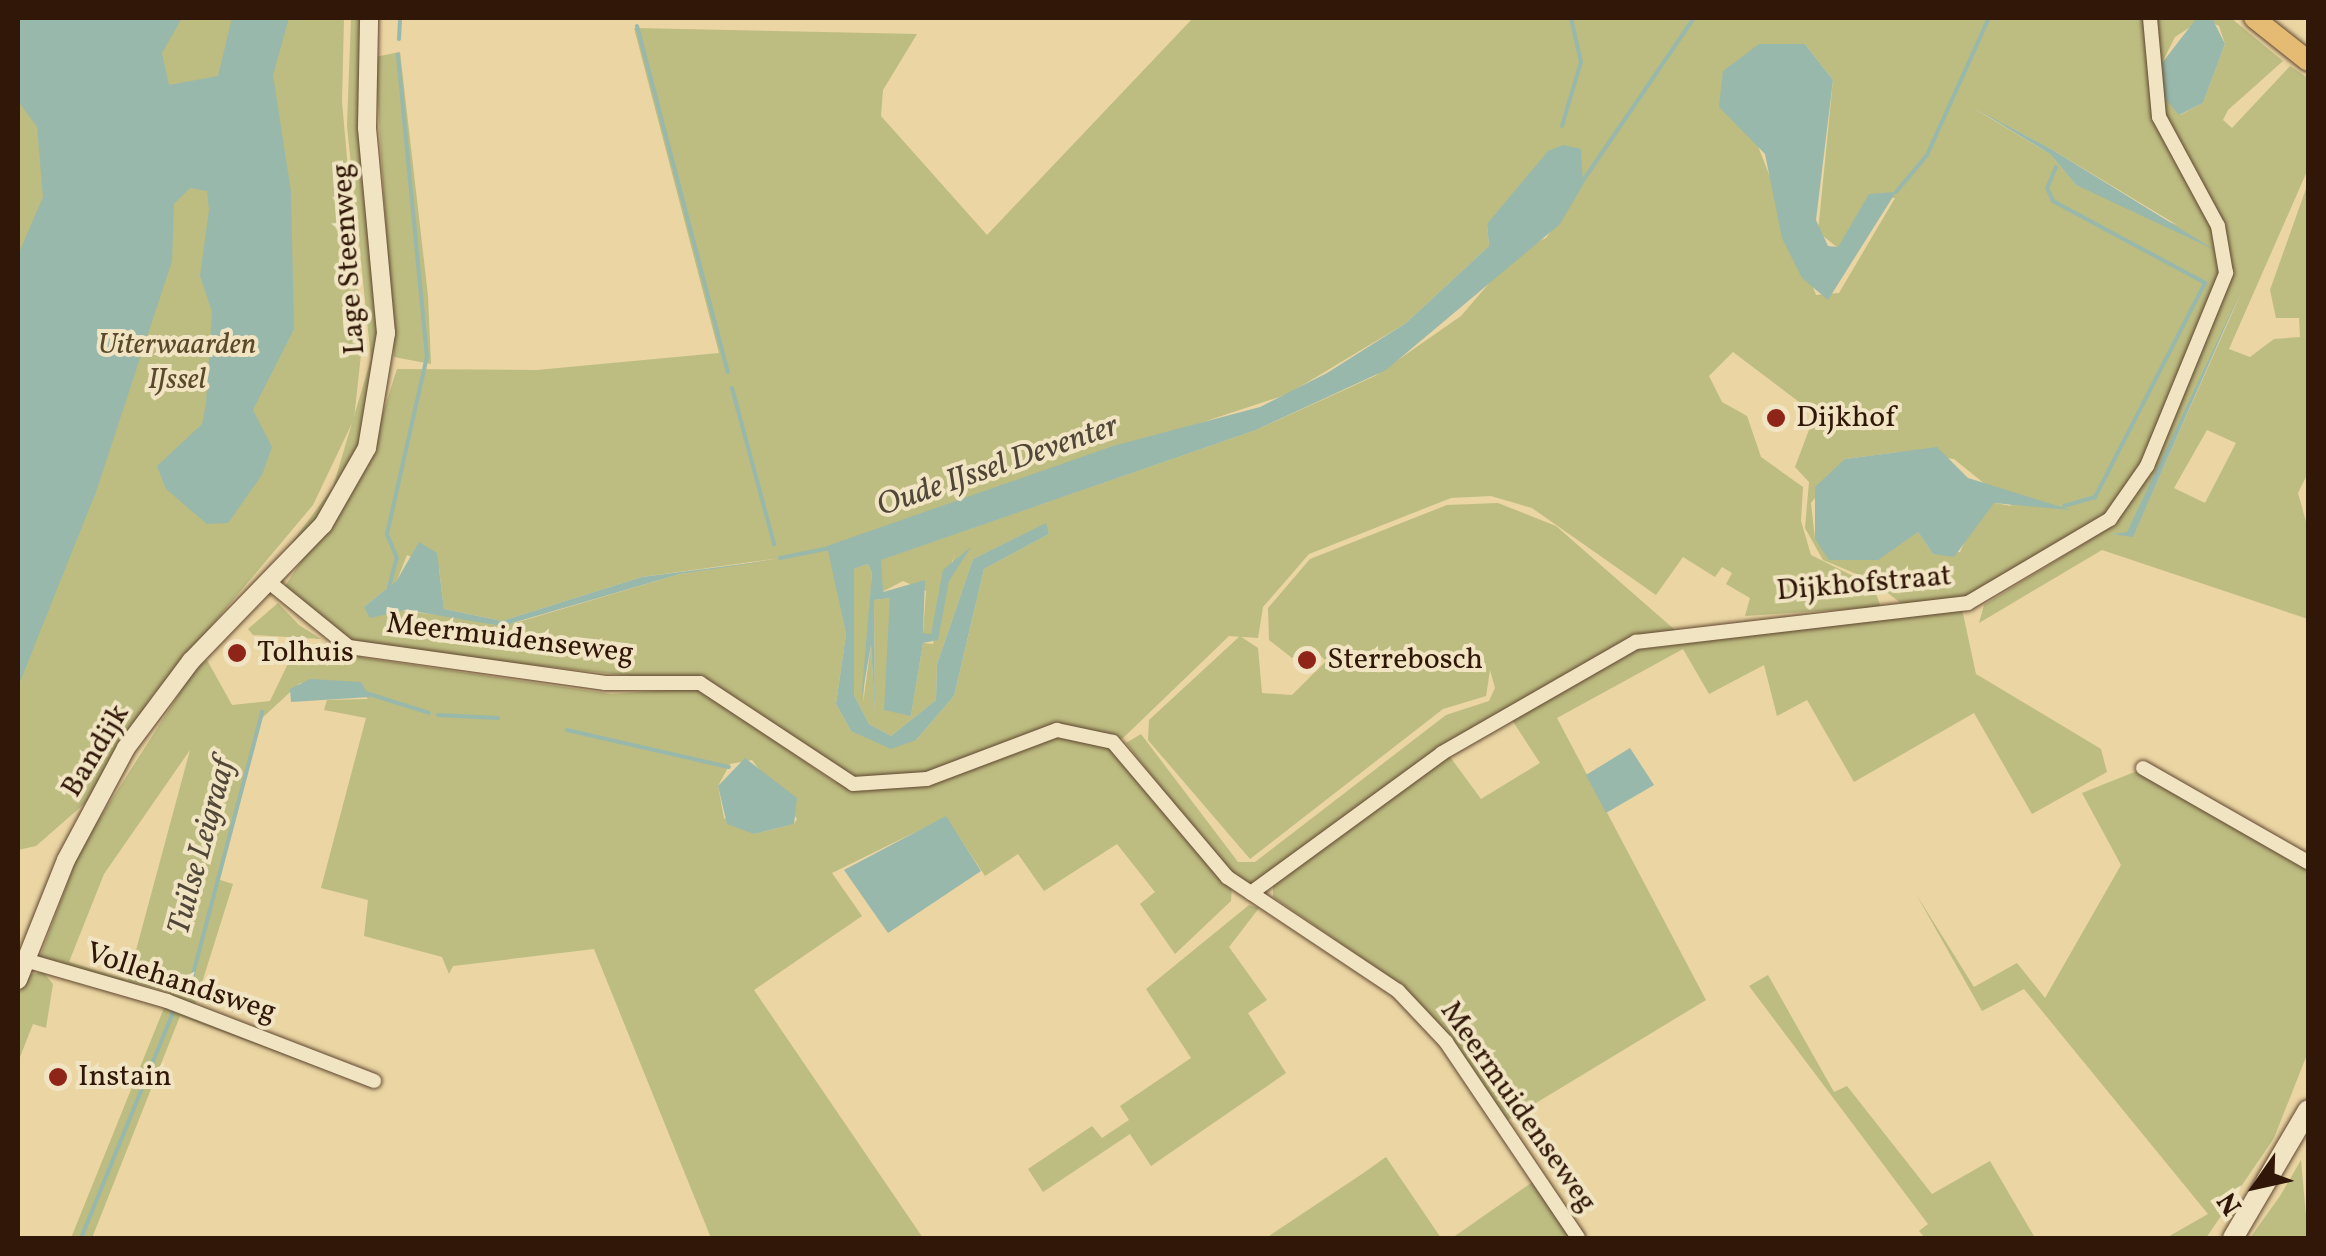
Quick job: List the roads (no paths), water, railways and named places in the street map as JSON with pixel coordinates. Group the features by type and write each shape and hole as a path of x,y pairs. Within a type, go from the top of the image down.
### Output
{"main road":[{"path":"2254,18 2308,60"},
{"path":"2234,1238 2308,1110"}],"street":[{"name":"Lage Steenweg","path":"269,582 344,496 380,397 386,333 367,128 369,18"},
{"name":"Dijkhofstraat","path":"1251,893 1442,753 1636,642 1802,616 1968,603 2110,519 2147,466 2226,274 2218,226 2159,117 2150,18"},
{"name":"Meermuidenseweg","path":"269,582 349,647 605,683 700,683 854,784 927,779 1058,730 1098,734 1132,758 1211,862 1398,991 1446,1042 1578,1238"},
{"name":"Bandijk","path":"18,980 126,748 191,661 269,582"},
{"path":"2143,768 2308,862"},
{"name":"Vollehandsweg","path":"25,960 167,1001 374,1081"}],"waterway":[{"path":"399,39 400,18"},
{"name":"Oude IJssel Deventer","path":"1562,126 1581,62 1571,18"},
{"path":"1580,185 1694,18"},
{"path":"1896,192 1927,155 1989,18"},
{"path":"637,26 728,372"},
{"path":"389,587 397,558 387,534 427,357 398,54"},
{"path":"2056,167 2047,188 2053,201 2205,283 2095,497 2064,506"},
{"path":"732,388 774,544"},
{"name":"Oude IJssel Deventer","path":"780,558 830,548"},
{"path":"366,693 429,713"},
{"name":"Tuilse Leigraaf","path":"188,993 262,712"},
{"path":"438,715 498,718"},
{"path":"567,730 729,767"},
{"name":"Tuilse Leigraaf","path":"81,1238 173,1012"}],"place":[{"name":"Dijkhof","path":"1776,418"},
{"name":"Tolhuis","path":"237,653"},
{"name":"Sterrebosch","path":"1307,660"},
{"name":"Instain","path":"58,1077"}],"park label":[{"name":"Uiterwaarden IJssel","path":"177,362"}]}
